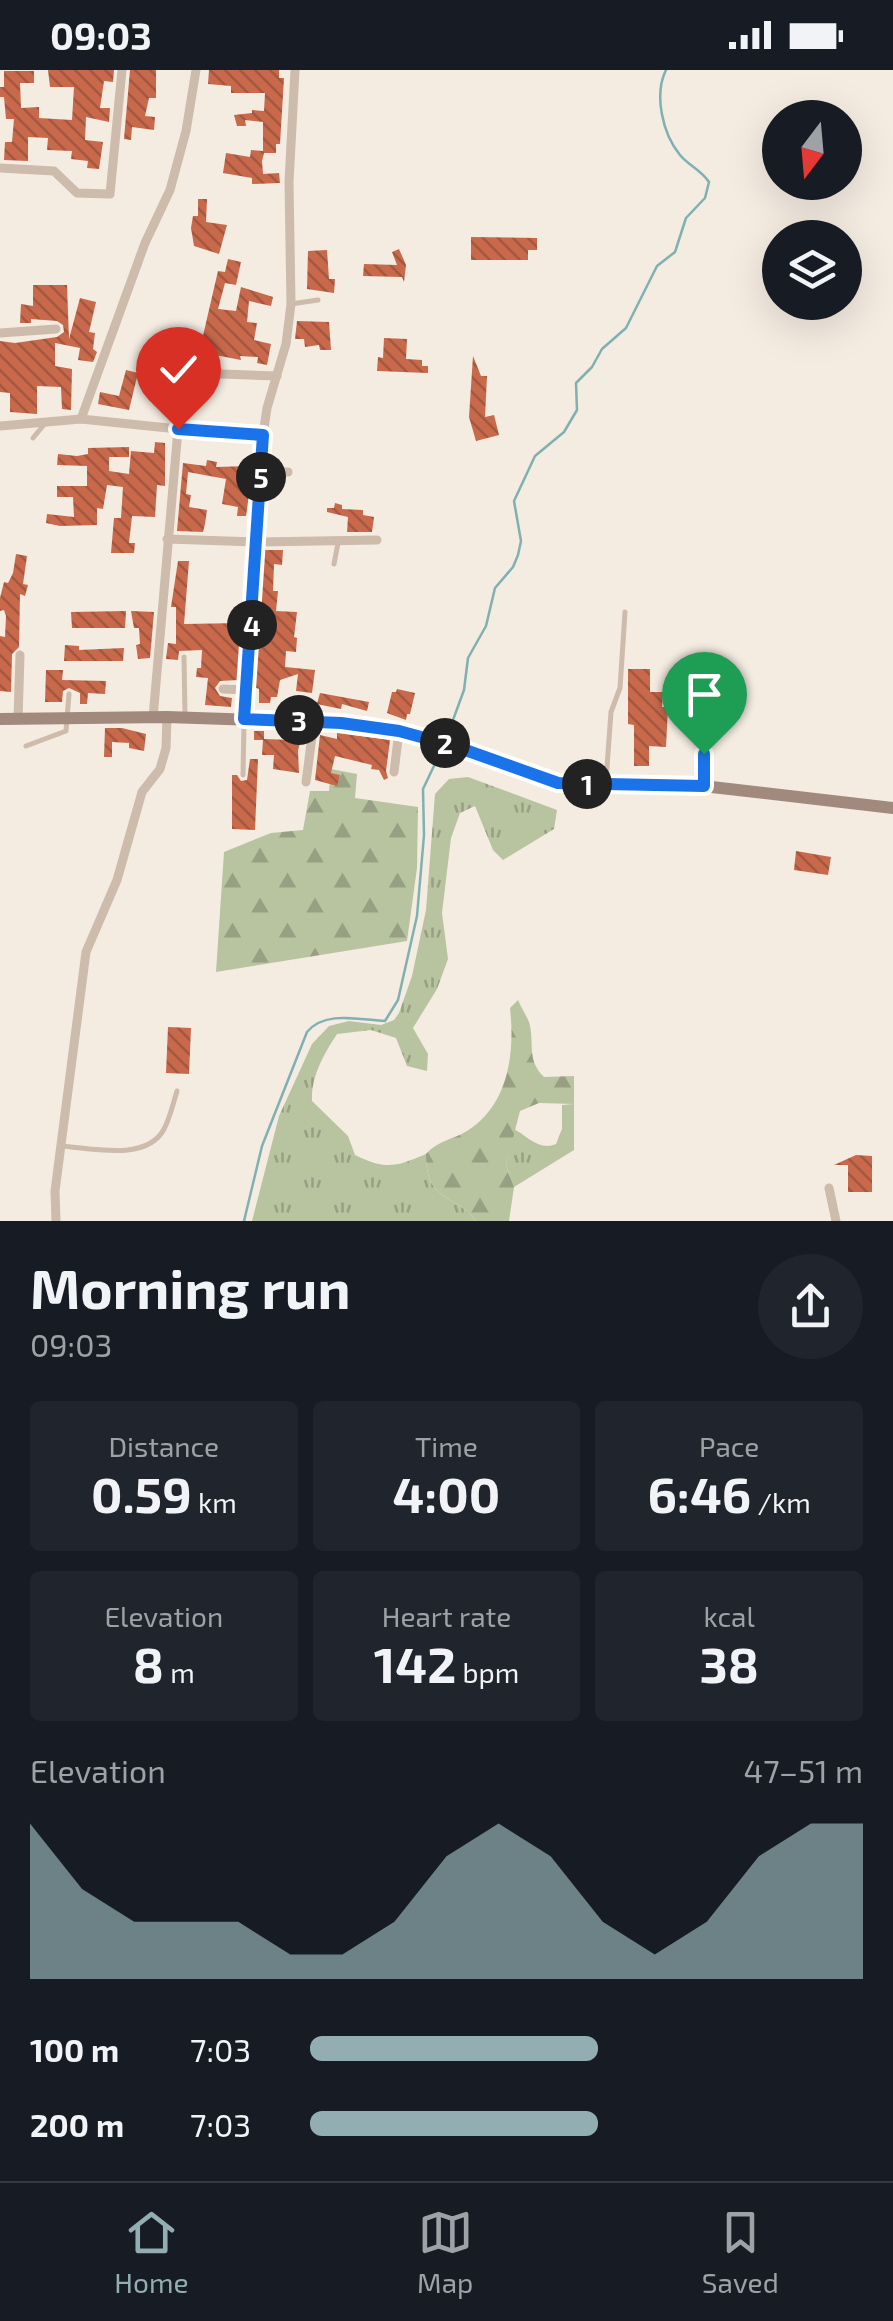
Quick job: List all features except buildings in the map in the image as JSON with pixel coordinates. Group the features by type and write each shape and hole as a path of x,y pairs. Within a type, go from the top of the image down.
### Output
{"main road":[{"path":"0,718 314,721 399,731 434,740 543,780 704,786 893,808"}],"street":[{"path":"0,168 54,171 77,193 110,194 122,70"},
{"path":"80,418 145,243 170,190 186,131 196,70"},
{"path":"244,719 263,435 286,344 291,304 289,182 295,70"},
{"path":"0,333 56,329"},
{"path":"196,373 277,376"},
{"path":"0,426 80,418 263,435"},
{"path":"56,1221 55,1192 86,952 118,880 142,792 160,769 166,748 160,718 167,539 178,429"},
{"path":"262,472 288,472"},
{"path":"167,539 377,540"},
{"path":"18,720 20,655"},
{"path":"222,688 247,690"},
{"path":"306,782 314,721"},
{"path":"394,772 399,731"},
{"path":"829,1188 836,1221"}],"lane":[{"path":"291,304 318,300"},
{"path":"33,438 47,422"},
{"path":"334,564 338,539"},
{"path":"606,784 611,712 620,688 625,612"},
{"path":"184,656 185,718"},
{"path":"26,746 66,731 69,694"},
{"path":"243,775 244,719"},
{"path":"704,754 704,786"},
{"path":"61,1146 124,1150 146,1147 163,1132 177,1092"}],"green space":[{"path":"331,769 357,774 355,798 418,807 417,868 407,941 216,972 224,852 271,833 303,830 310,791 329,791"},
{"path":"468,777 557,810 554,829 503,860 493,850 475,806 460,813 451,838 442,913 448,959 437,989 413,1028 428,1054 427,1071 407,1066 396,1038 371,1030 337,1034 316,1074 312,1101 348,1136 355,1155 391,1165 426,1154 427,1170 436,1190 476,1221 252,1221 279,1116 312,1044 329,1026 349,1021 381,1025 394,1020 399,1013 412,976 426,910 435,794 449,779"},
{"path":"518,1000 531,1029 538,1071 544,1077 574,1076 574,1104 539,1103 520,1111 506,1165 514,1187 509,1221 476,1221 436,1190 427,1170 426,1154 467,1131 492,1107 506,1076 510,1008"},
{"path":"574,1104 574,1150 514,1187 506,1165 514,1129 539,1144 556,1144 562,1129 562,1105"}],"waterway":[{"path":"446,739 464,690 468,658 486,626 495,588 518,555 521,541 514,501 535,456 564,432 577,410 576,383 602,349 626,328 657,266 675,252 686,218 705,198 709,182 680,155 664,125 660,102 666,70"},
{"path":"244,1221 262,1146 307,1032 314,1025 333,1019 385,1021 398,1000 417,916 424,835 423,789 443,747"}],"route":[{"path":"178,429 263,435 244,719 341,723 399,731 558,783 704,786 704,754"}]}
